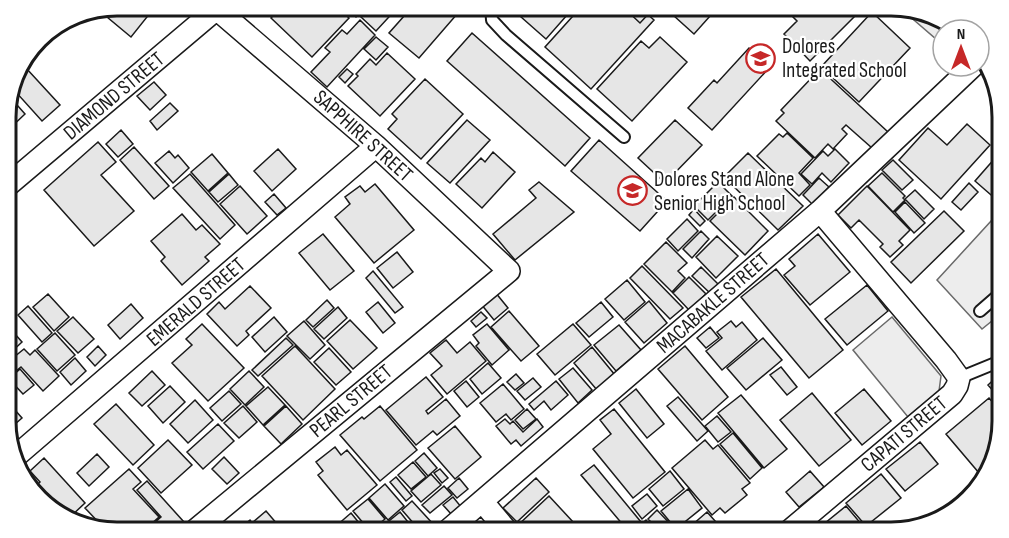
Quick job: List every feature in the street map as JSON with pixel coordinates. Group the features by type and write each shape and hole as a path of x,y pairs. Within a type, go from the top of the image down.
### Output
{"street":[{"name":"DIAMOND STREET","path":"17,178 206,16"},
{"name":"SAPPHIRE STREET","path":"227,16 376,146 508,271"},
{"name":"MACABAKLE STREET","path":"458,522 820,211 960,78"},
{"name":"EMERALD STREET","path":"22,451 376,146"},
{"name":"CAPATI STREET","path":"801,521 952,394 959,378 939,351 820,211"},
{"name":"PEARL STREET","path":"205,522 508,271"},
{"path":"482,501 499,522"}],"lane":[{"path":"492,16 492,20 506,35 624,137"},
{"path":"980,311 992,301"},
{"path":"959,378 992,364"}],"shaded area":[{"path":"912,18 931,25 931,35"},
{"path":"992,220 992,321 982,329 937,280"},
{"path":"892,317 941,376 939,391 908,417 853,350"}],"building":[{"path":"148,16 131,37 107,17"},
{"path":"273,16 347,16 349,18 312,57 271,18"},
{"path":"362,16 390,16 376,31"},
{"path":"404,16 455,16 419,58 389,33"},
{"path":"520,16 566,16 546,39"},
{"path":"573,16 649,16 654,20 591,89 545,47"},
{"path":"633,16 647,16 640,23"},
{"path":"674,16 710,16 694,34"},
{"path":"792,16 855,16 810,61 784,34 797,21"},
{"path":"868,16 876,16 910,48 859,102 821,67"},
{"path":"360,20 375,35 327,87 311,72 330,52 325,48 342,30 347,34"},
{"path":"472,33 590,138 565,166 447,61"},
{"path":"376,37 388,47 376,60 364,49"},
{"path":"660,37 687,62 632,121 597,89 641,41 649,48"},
{"path":"749,48 770,67 712,130 688,108 714,80 717,83"},
{"path":"387,53 415,79 380,116 348,86 370,59 376,65"},
{"path":"347,69 353,74 345,83 339,77"},
{"path":"820,69 888,132 872,148 846,125 842,129 847,134 833,149 828,144 815,158 776,121 784,113 781,110"},
{"path":"28,71 60,105 42,121 19,96"},
{"path":"425,79 463,114 421,159 388,129 397,119 392,114"},
{"path":"154,82 166,95 150,110 137,96"},
{"path":"170,103 178,111 157,130 150,121"},
{"path":"18,106 25,114 17,122"},
{"path":"467,120 490,140 450,183 427,163"},
{"path":"675,120 702,145 665,183 638,158"},
{"path":"967,124 990,145 941,199 899,160 928,128 947,145"},
{"path":"121,130 133,144 118,157 106,144"},
{"path":"787,133 813,158 799,173 810,185 799,196 757,156 779,134 783,137"},
{"path":"599,140 667,201 640,231 571,171"},
{"path":"98,142 116,162 101,175 134,211 94,246 44,190"},
{"path":"134,147 169,186 154,199 120,160"},
{"path":"278,149 296,169 272,191 254,171"},
{"path":"835,149 849,163 831,182 822,173 812,184 801,174 823,151 828,156"},
{"path":"169,151 175,158 178,155 189,168 173,183 155,163"},
{"path":"493,152 515,172 482,208 456,184 481,158 485,162"},
{"path":"748,153 803,206 778,230 724,177"},
{"path":"212,154 228,173 208,191 191,172"},
{"path":"893,160 913,180 902,190 882,170"},
{"path":"992,162 992,196 975,181"},
{"path":"882,173 905,196 903,198 905,200 893,212 868,186"},
{"path":"190,174 235,225 220,239 173,188"},
{"path":"229,174 238,185 218,202 209,192"},
{"path":"819,178 829,187 813,205 803,195"},
{"path":"539,182 574,212 515,260 493,234 536,198 529,190"},
{"path":"718,182 732,196 708,220 694,206"},
{"path":"969,183 978,192 961,210 952,202"},
{"path":"375,184 414,230 374,263 335,217 350,204 345,197 360,186 365,192"},
{"path":"240,186 267,216 247,234 220,204"},
{"path":"867,186 910,230 899,241 903,245 890,257 880,247 883,244 859,220 851,228 838,215"},
{"path":"915,190 934,209 924,219 905,199"},
{"path":"274,194 286,208 277,215 265,202"},
{"path":"734,197 768,231 745,255 710,221"},
{"path":"905,202 925,223 914,233 895,212"},
{"path":"694,209 705,221 700,226 689,215"},
{"path":"944,211 964,231 911,283 891,262"},
{"path":"182,214 196,230 202,225 220,244 205,257 209,261 182,285 161,261 165,257 151,241"},
{"path":"687,219 698,231 678,251 667,239"},
{"path":"701,231 709,239 692,258 683,249"},
{"path":"323,234 354,271 330,290 299,253"},
{"path":"818,234 850,272 810,305 784,275 795,266 789,259"},
{"path":"717,236 738,256 716,278 696,257"},
{"path":"666,242 687,263 678,271 685,278 672,292 644,264"},
{"path":"397,252 413,272 393,288 377,268"},
{"path":"642,266 683,308 670,319 630,278"},
{"path":"701,267 719,285 711,294 692,276"},
{"path":"776,269 843,350 809,378 741,297"},
{"path":"373,271 403,307 395,313 366,278"},
{"path":"689,277 706,294 689,310 673,293"},
{"path":"627,280 645,302 624,320 605,299"},
{"path":"867,285 888,311 847,345 825,319"},
{"path":"250,286 271,308 246,331 249,335 237,346 207,314 219,302 225,309"},
{"path":"495,292 508,308 494,320 481,304"},
{"path":"48,294 69,317 54,331 33,307"},
{"path":"327,300 334,308 313,327 306,320"},
{"path":"649,301 667,323 644,343 625,322"},
{"path":"378,302 395,323 383,333 366,312"},
{"path":"601,302 613,317 589,337 576,323"},
{"path":"131,304 143,318 120,339 108,325"},
{"path":"28,306 52,333 42,342 18,315"},
{"path":"338,307 347,318 324,339 314,329"},
{"path":"509,311 539,346 521,361 491,327"},
{"path":"481,312 487,318 476,327 471,321"},
{"path":"73,317 94,339 78,353 57,331"},
{"path":"274,317 287,332 265,352 252,337"},
{"path":"350,320 377,348 353,369 327,341"},
{"path":"304,321 325,345 310,359 287,336"},
{"path":"731,321 736,327 742,322 757,340 722,370 706,351 722,338 717,332"},
{"path":"202,324 244,368 208,401 172,363 192,345 186,339"},
{"path":"487,324 509,350 492,365 476,346 479,343 473,335"},
{"path":"573,324 591,345 555,375 537,354"},
{"path":"619,325 641,350 616,371 594,345"},
{"path":"710,327 719,338 706,348 697,338"},
{"path":"55,333 75,355 57,371 37,349"},
{"path":"16,336 22,342 16,347"},
{"path":"286,338 293,345 258,376 252,370"},
{"path":"763,338 782,360 746,390 727,368"},
{"path":"446,340 457,353 470,342 486,361 447,394 431,375 442,366 430,353"},
{"path":"98,346 106,355 95,366 87,357"},
{"path":"295,346 335,389 303,420 262,376"},
{"path":"685,346 728,397 702,420 658,369"},
{"path":"592,347 615,375 597,390 574,363"},
{"path":"329,348 351,372 336,385 314,362"},
{"path":"24,349 30,355 35,350 59,376 43,391 21,367 16,371 16,355"},
{"path":"75,358 86,371 71,385 60,372"},
{"path":"488,363 501,378 482,394 470,379"},
{"path":"781,367 797,387 787,395 770,375"},
{"path":"573,368 592,390 578,403 559,379"},
{"path":"20,369 34,385 23,394 16,387 16,372"},
{"path":"152,371 165,385 142,406 129,393"},
{"path":"249,371 264,387 245,405 230,389"},
{"path":"516,374 524,383 515,390 507,382"},
{"path":"426,377 443,397 426,411 428,414 446,399 460,416 437,435 433,431 416,445 386,410"},
{"path":"533,378 541,387 525,400 517,391"},
{"path":"466,381 479,397 467,407 454,391"},
{"path":"556,381 568,395 551,410 544,401 534,410 529,404"},
{"path":"503,384 524,409 511,420 506,414 496,422 480,403"},
{"path":"170,386 185,402 163,423 148,406"},
{"path":"268,387 285,405 263,425 246,406"},
{"path":"636,389 664,424 647,438 619,403"},
{"path":"864,389 891,421 862,445 835,413"},
{"path":"229,391 241,404 222,421 210,408"},
{"path":"812,393 851,440 819,466 780,420"},
{"path":"741,395 787,449 764,468 718,413"},
{"path":"678,397 708,431 697,441 667,406"},
{"path":"989,398 992,401 991,440 978,472 946,434"},
{"path":"195,400 213,420 188,443 170,424"},
{"path":"116,404 154,445 133,465 94,424"},
{"path":"243,406 257,422 239,438 224,423"},
{"path":"286,406 302,424 281,444 264,426"},
{"path":"380,406 417,450 380,481 340,435"},
{"path":"527,409 536,419 523,429 515,420"},
{"path":"614,409 665,472 633,498 593,449 611,434 600,420"},
{"path":"16,411 22,418 16,423"},
{"path":"717,416 731,432 718,442 705,426"},
{"path":"505,419 510,424 513,421 523,432 537,419 543,427 521,446 516,440 511,444 496,426"},
{"path":"218,424 234,441 203,469 187,452"},
{"path":"455,426 481,457 455,479 428,448"},
{"path":"733,433 762,468 750,479 720,444"},
{"path":"168,440 192,465 161,493 138,468"},
{"path":"705,440 713,449 718,445 750,483 742,489 747,495 725,513 720,508 712,515 672,468"},
{"path":"920,442 938,464 905,491 886,469"},
{"path":"335,447 341,455 347,450 377,485 347,510 318,475 323,471 316,462"},
{"path":"424,453 437,468 428,476 415,461"},
{"path":"97,454 109,467 89,486 77,473"},
{"path":"224,457 239,473 227,484 212,469"},
{"path":"44,458 85,503 75,512 61,504 42,487 30,471"},
{"path":"413,462 426,477 411,489 398,475"},
{"path":"594,465 640,521 620,521 581,475"},
{"path":"129,469 141,482 133,489 159,517 153,522 98,520 85,508"},
{"path":"440,469 448,478 442,483 434,473"},
{"path":"670,471 684,489 663,506 649,489"},
{"path":"810,471 824,487 799,507 786,492"},
{"path":"431,474 441,485 421,502 411,491"},
{"path":"881,474 901,498 872,521 862,521 846,503"},
{"path":"396,477 412,496 406,501 390,482"},
{"path":"459,478 468,489 457,498 448,488"},
{"path":"536,478 549,492 518,521 503,508"},
{"path":"147,481 184,522 155,522 161,517 137,490"},
{"path":"385,484 404,506 388,520 369,498"},
{"path":"444,486 452,495 430,513 422,505"},
{"path":"688,489 702,508 686,521 670,521 661,511"},
{"path":"647,494 657,506 642,519 632,506"},
{"path":"549,496 573,521 522,521"},
{"path":"453,497 462,508 452,515 443,505"},
{"path":"368,499 385,519 382,522 362,522 353,511"},
{"path":"412,501 431,522 412,522 402,510"},
{"path":"846,506 859,521 827,521"},
{"path":"657,510 668,521 650,521 648,519"},
{"path":"266,511 275,522 253,522"},
{"path":"400,512 408,522 390,522"},
{"path":"707,512 715,521 696,521"},
{"path":"351,513 358,522 341,522"}],"place":[{"name":"Dolores Integrated School","path":"761,58"},
{"name":"Dolores Stand Alone Senior High School","path":"633,191"}]}
